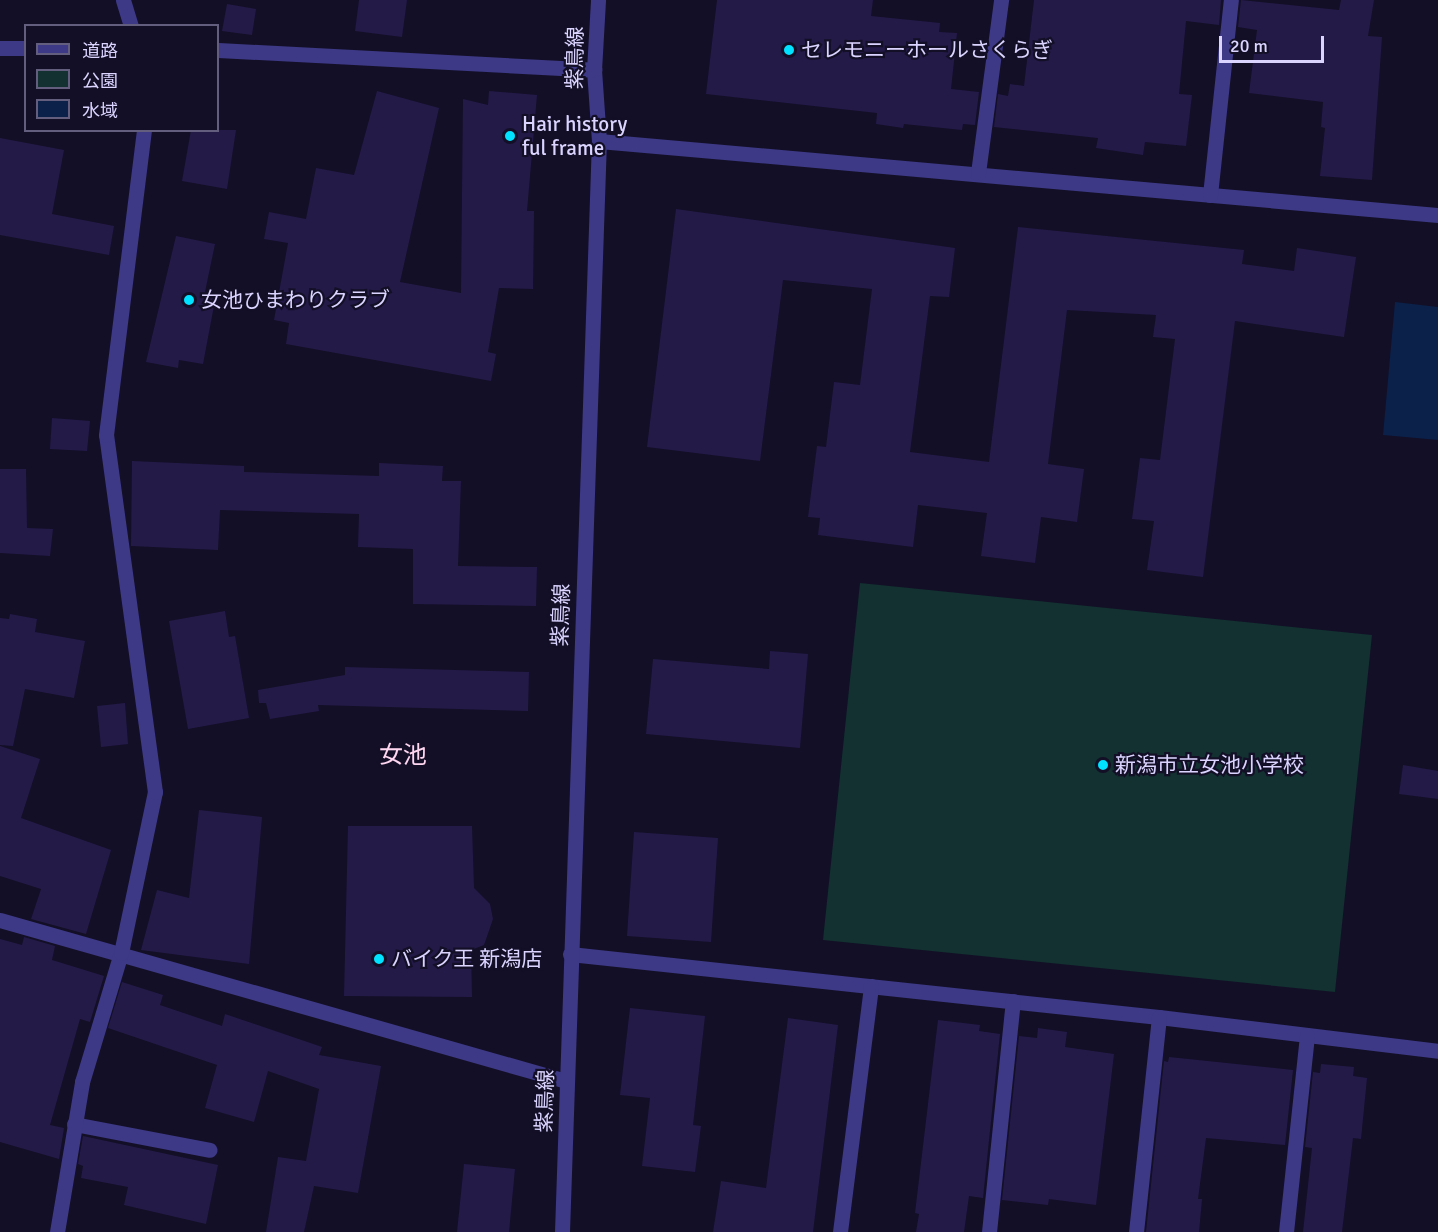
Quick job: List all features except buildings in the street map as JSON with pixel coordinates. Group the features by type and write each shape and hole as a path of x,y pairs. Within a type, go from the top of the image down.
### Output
{"street":[{"path":"123,0 130,24"},
{"name":"紫鳥線","path":"562,1232 599,141 594,70 598,0"},
{"path":"978,173 1001,0"},
{"path":"1210,195 1231,0"},
{"path":"0,48 24,48"},
{"path":"219,50 594,70"},
{"path":"57,1232 82,1082 121,953 155,792 106,435 144,132"},
{"path":"599,141 1438,215"},
{"path":"0,920 566,1081"},
{"path":"570,954 1159,1017 1438,1051"},
{"path":"840,1232 871,986"},
{"path":"989,1232 1013,1001"},
{"path":"1136,1232 1159,1017"},
{"path":"1286,1232 1307,1035"},
{"path":"74,1125 210,1150"}],"green space":[{"path":"860,583 1372,635 1335,992 823,940"}],"water":[{"path":"1395,302 1438,307 1438,440 1383,435"}],"place":[{"name":"セレモニーホールさくらぎ","path":"789,50"},
{"name":"Hair history ful frame","path":"510,136"},
{"name":"女池ひまわりクラブ","path":"189,300"},
{"name":"新潟市立女池小学校","path":"1103,765"},
{"name":"バイク王 新潟店","path":"379,959"}],"district":[{"name":"女池","path":"403,756"}]}
